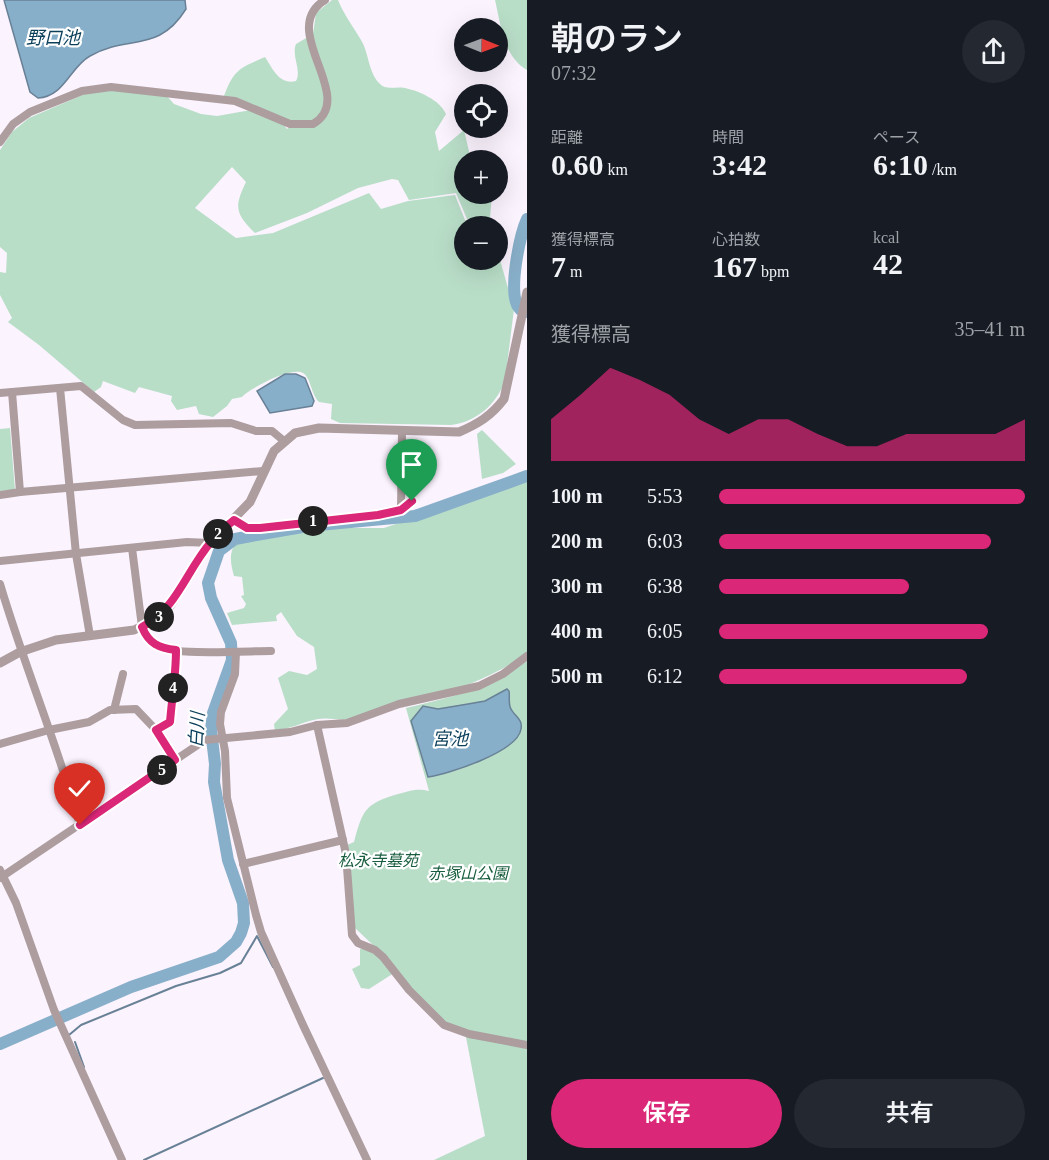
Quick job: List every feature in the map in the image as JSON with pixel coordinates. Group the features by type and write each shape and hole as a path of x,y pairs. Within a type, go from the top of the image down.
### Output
{"street":[{"path":"0,142 13,124 30,112 82,91 111,87 235,101 290,124 313,124 325,113 327,105 326,88 310,38 309,16 313,9 325,0"},
{"path":"0,663 20,652 56,640 142,627 153,621 170,606 210,543 250,502 274,451 295,434 311,429 459,432 478,424 493,413 504,399 526,297"},
{"path":"0,393 81,386 123,420 135,425 231,423 256,431 272,431 284,441"},
{"path":"60,388 76,554 90,636"},
{"path":"12,392 20,492"},
{"path":"401,510 402,432"},
{"path":"0,495 263,471"},
{"path":"234,520 247,528 260,528 378,515 401,510 412,501"},
{"path":"0,561 210,543"},
{"path":"132,548 142,627 145,635 156,646 176,650 271,651"},
{"path":"0,584 20,652 64,771 80,825"},
{"path":"156,730 170,722 172,690 176,680 176,650"},
{"path":"236,652 235,674 221,712 227,798 243,864 261,932 366,1160"},
{"path":"122,1160 55,1012 16,903 1,875 80,825 205,740 290,732 317,725 347,723 399,704 469,689 493,680 527,656"},
{"path":"114,710 123,674"},
{"path":"0,744 49,730 89,722 104,712 136,709 156,730 175,760"},
{"path":"317,725 343,840 352,935 355,940 383,957 410,990 444,1025 469,1034 527,1045"},
{"path":"243,864 343,840"}],"green space":[{"path":"332,0 338,0 361,40 379,83 388,88 405,88 416,91 439,104 446,114 435,132 439,151 454,138 466,138 469,150 454,150 454,193 409,200 398,180 392,179 358,188 307,213 255,233 243,220 238,209 246,182 232,167 195,208 236,238 273,233 369,193 381,209 408,201 454,195 454,204 459,204 463,216 454,216 454,270 503,270 514,309 505,381 501,390 491,405 477,416 451,425 340,423 331,419 332,404 319,402 306,375 297,372 280,375 242,397 232,399 213,417 199,414 196,406 177,410 171,401 172,396 139,387 135,393 103,381 101,387 94,392 8,322 12,318 0,295 0,272 6,273 7,253 0,247 0,150 12,132 29,118 87,93 118,90 166,95 174,104 201,114 217,116 251,110 284,125 287,129 293,124 244,101 224,96 231,80 239,70 265,57 281,78 290,82 296,81 298,72 296,44 313,34 316,13"},
{"path":"495,0 527,0 527,70 519,64 508,48 508,18 499,18"},
{"path":"461,204 491,204 490,216 466,216"},
{"path":"10,428 15,490 0,491 0,429"},
{"path":"482,430 516,464 503,473 482,479 477,434"},
{"path":"527,479 527,654 486,677 419,702 351,719 318,719 275,731 274,724 288,709 278,678 289,671 307,675 317,669 314,647 297,636 281,612 276,616 277,621 232,625 227,613 244,608 246,604 241,596 244,595 242,577 234,576 231,563 232,551 236,543 307,528 384,528"},
{"name":"赤塚山公園","path":"527,661 527,1160 434,1160 485,1136 465,1032 446,1023 394,973 369,989 361,988 352,969 360,965 360,949 376,948 354,927 347,845 354,842 367,809 378,801 410,791 429,791 406,708 469,691 497,679"}],"water":[{"name":"野口池","path":"4,0 185,0 186,9 165,32 153,38 117,46 90,56 54,93 38,98 30,92"},
{"path":"285,374 296,374 305,378 314,401 312,406 270,413 257,391"},
{"name":"宮池","path":"507,689 510,707 521,723 517,738 496,754 428,777 411,721 423,706 438,709 485,701"}],"waterway":[{"name":"白川","path":"527,219 518,250 514,278 516,301 519,308 527,312"},
{"name":"白川","path":"0,1044 131,987 219,957 236,942 241,933 244,923 243,903 228,860 214,782 215,764 211,730 213,713 232,660 231,643 211,598 208,583 219,551 235,539 262,534 308,526 415,516 527,476"},
{"path":"69,1035 81,1025 176,986 220,973 241,963 257,936 273,967"},
{"path":"75,1042 84,1067"},
{"path":"144,1160 323,1078"}],"route":[{"path":"80,825 175,760 156,730 170,722 172,690 176,680 176,650 156,646 145,635 142,627 163,614 170,606 210,543 221,532 234,520 247,528 260,528 378,515 401,510 412,501"}],"park label":[{"name":"松永寺墓苑","path":"378,860"}]}
